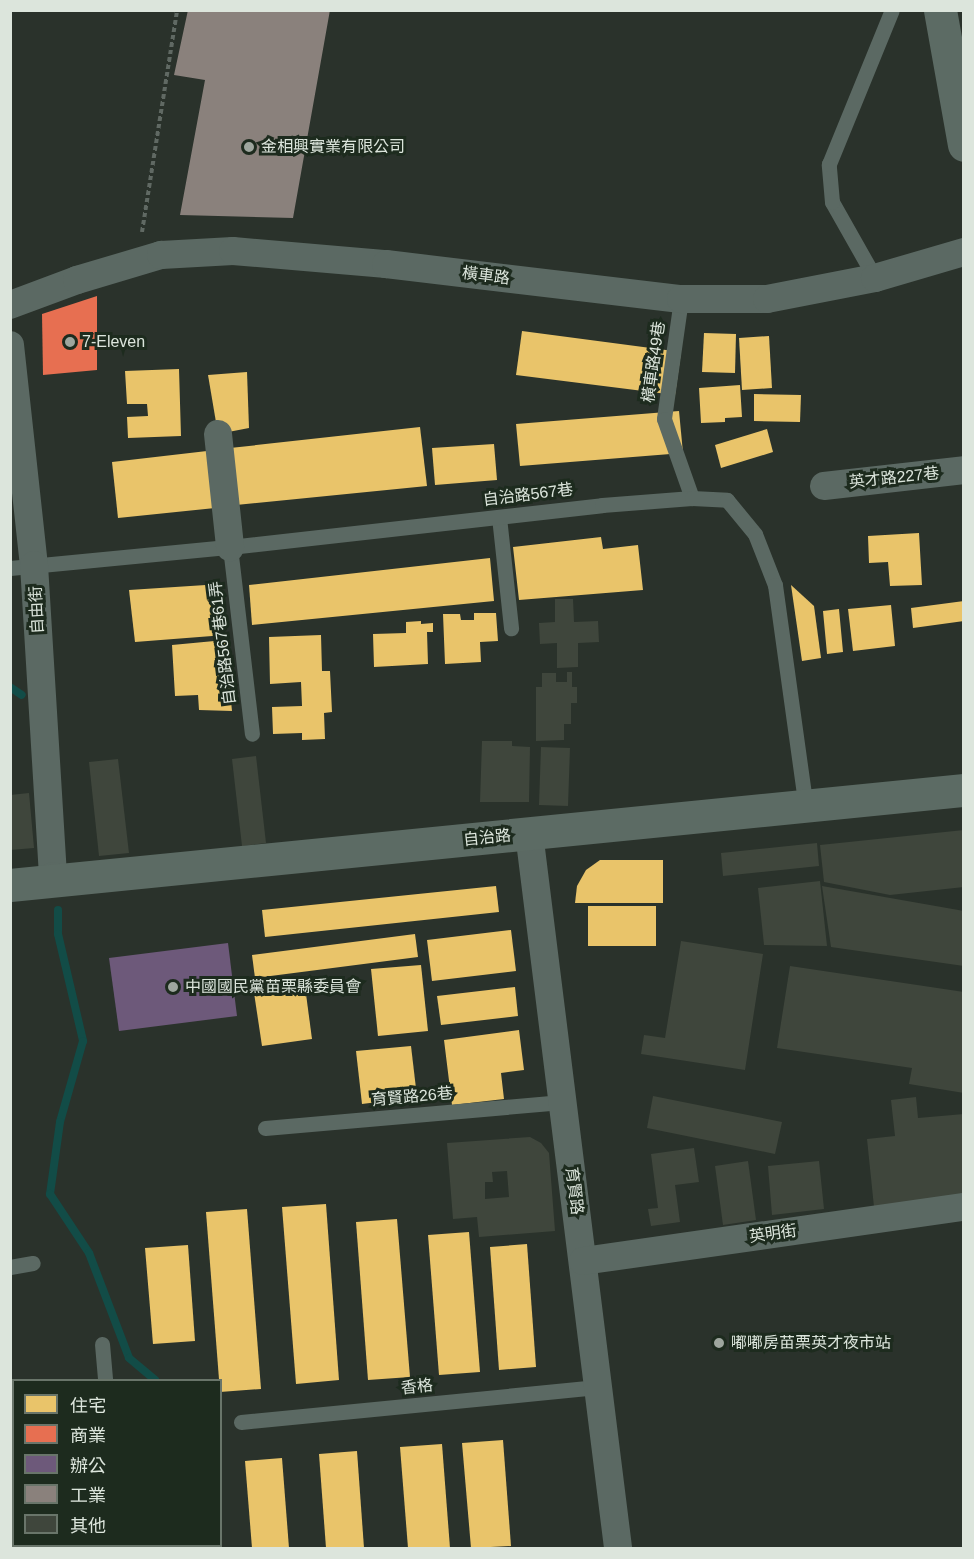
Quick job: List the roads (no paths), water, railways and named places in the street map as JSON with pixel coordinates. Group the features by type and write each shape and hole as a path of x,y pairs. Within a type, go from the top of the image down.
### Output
{"street":[{"path":"940,10 963,145"},
{"name":"橫車路","path":"10,305 77,280 161,255 233,251 387,264 681,299 766,299 875,278 963,252"},
{"name":"自由街","path":"10,345 22,566 51,878"},
{"path":"218,434 230,547"},
{"name":"英才路227巷","path":"824,486 963,470"},
{"name":"自治路","path":"10,885 51,878 806,808 963,790"},
{"name":"育賢路","path":"529,833 618,1548"},
{"name":"英明街","path":"583,1261 963,1207"}],"lane":[{"path":"875,278 832,202 829,164 892,10"},
{"name":"橫車路49巷","path":"681,299 664,419 692,498"},
{"name":"自治路567巷","path":"22,566 230,547 692,498 727,500 755,534 774,585 806,808"},
{"path":"499,517 511,628"},
{"name":"自治路567巷61弄","path":"230,547 252,734"},
{"name":"育賢路26巷","path":"265,1128 562,1102"},
{"path":"10,1267 33,1263"},
{"path":"102,1344 105,1379"},
{"name":"香格","path":"241,1422 597,1387"}],"waterway":[{"path":"10,687 22,695"},
{"path":"58,910 58,934 83,1041 60,1122 50,1194 89,1253 129,1358 154,1379"}],"place":[{"name":"金相興實業有限公司","path":"249,147"},
{"name":"7-Eleven","path":"70,342"},
{"name":"中國國民黨苗栗縣委員會","path":"173,987"},
{"name":"嘟嘟房苗栗英才夜市站","path":"719,1343"}]}
